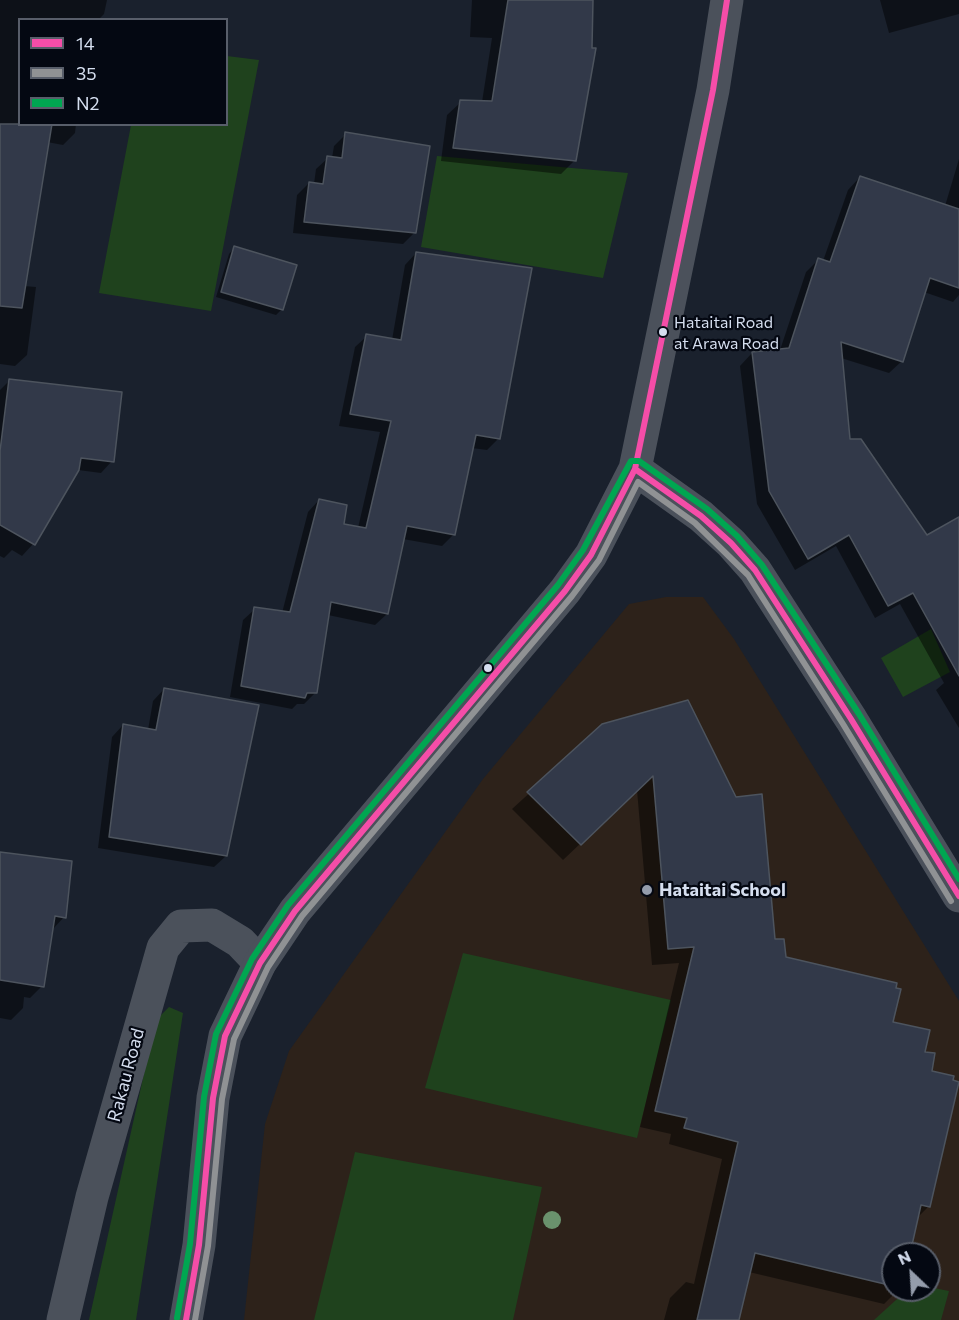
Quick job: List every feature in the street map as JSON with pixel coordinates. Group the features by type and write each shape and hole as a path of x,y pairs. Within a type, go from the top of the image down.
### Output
{"street":[{"path":"186,1320 199,1245 213,1098 225,1036 260,963 295,911 565,591 591,555 635,469 713,90 727,0"},
{"path":"635,469 701,516 731,543 755,570 851,719 959,896"},
{"name":"Rakau Road","path":"63,1320 92,1197 163,948 181,926 212,925 240,942 260,963"}],"shaded area":[{"name":"Hataitai School","path":"666,597 703,597 734,639 959,1001 959,1320 244,1320 265,1124 289,1051 483,779 629,604"}],"green space":[{"path":"228,56 259,60 211,311 99,293 131,126 228,126"},
{"path":"437,156 628,173 603,278 421,247"},
{"path":"931,629 950,672 903,697 881,658"},
{"path":"463,953 671,1000 637,1138 425,1088"},
{"path":"169,1007 183,1013 136,1320 89,1320 156,1020"},
{"path":"355,1152 542,1187 513,1320 314,1320"},
{"path":"941,1289 949,1291 941,1320 874,1320 894,1302 941,1302"}],"building":[{"path":"508,0 593,0 592,48 596,48 576,161 453,148 460,100 492,101"},
{"path":"0,124 52,126 22,308 0,306"},
{"path":"345,132 430,146 416,233 304,222 309,182 323,184 327,156 342,158"},
{"path":"860,176 959,209 959,288 930,278 903,362 841,342 850,439 861,439 927,535 959,517 959,676 913,593 888,606 849,535 808,559 769,491 752,352 789,348 818,258 830,262"},
{"path":"234,246 297,265 283,310 221,292"},
{"path":"416,252 532,268 500,439 476,435 455,535 407,526 388,614 331,602 317,693 307,693 305,698 241,686 254,607 290,612 319,499 347,505 344,524 366,528 391,421 350,414 366,334 401,340"},
{"path":"9,379 122,392 114,462 81,458 79,470 35,545 0,525 0,451"},
{"path":"164,688 259,705 227,856 109,837 123,724 156,730"},
{"path":"688,700 736,797 762,794 775,939 784,939 786,957 897,983 896,988 901,989 893,1022 930,1030 925,1052 935,1053 932,1071 954,1076 953,1080 959,1082 930,1207 921,1205 913,1242 881,1242 881,1283 755,1253 739,1320 697,1320 738,1142 684,1128 687,1118 655,1111 694,947 668,949 653,776 581,845 527,792 602,724"},
{"path":"0,852 72,861 66,918 55,916 44,987 0,980"}],"transit line":[{"name":"14","path":"186,1320 199,1245 213,1098 225,1036 260,963 295,911 565,591 591,555 635,469 713,90 727,0"},
{"name":"N2","path":"177,1318 190,1244 204,1097 216,1034 252,959 288,905 558,585 583,550 631,461 639,461 707,509 737,536 762,565 859,714 959,879"},
{"name":"14","path":"635,469 701,516 731,543 755,570 851,719 959,896"},
{"name":"35","path":"195,1320 208,1246 222,1099 234,1039 268,967 302,916 572,596 599,560 638,482 695,523 748,575 843,724 951,901"}],"place":[{"name":"Hataitai Road at Arawa Road","path":"663,332"},
{"name":"Hataitai School","path":"647,890"}]}
